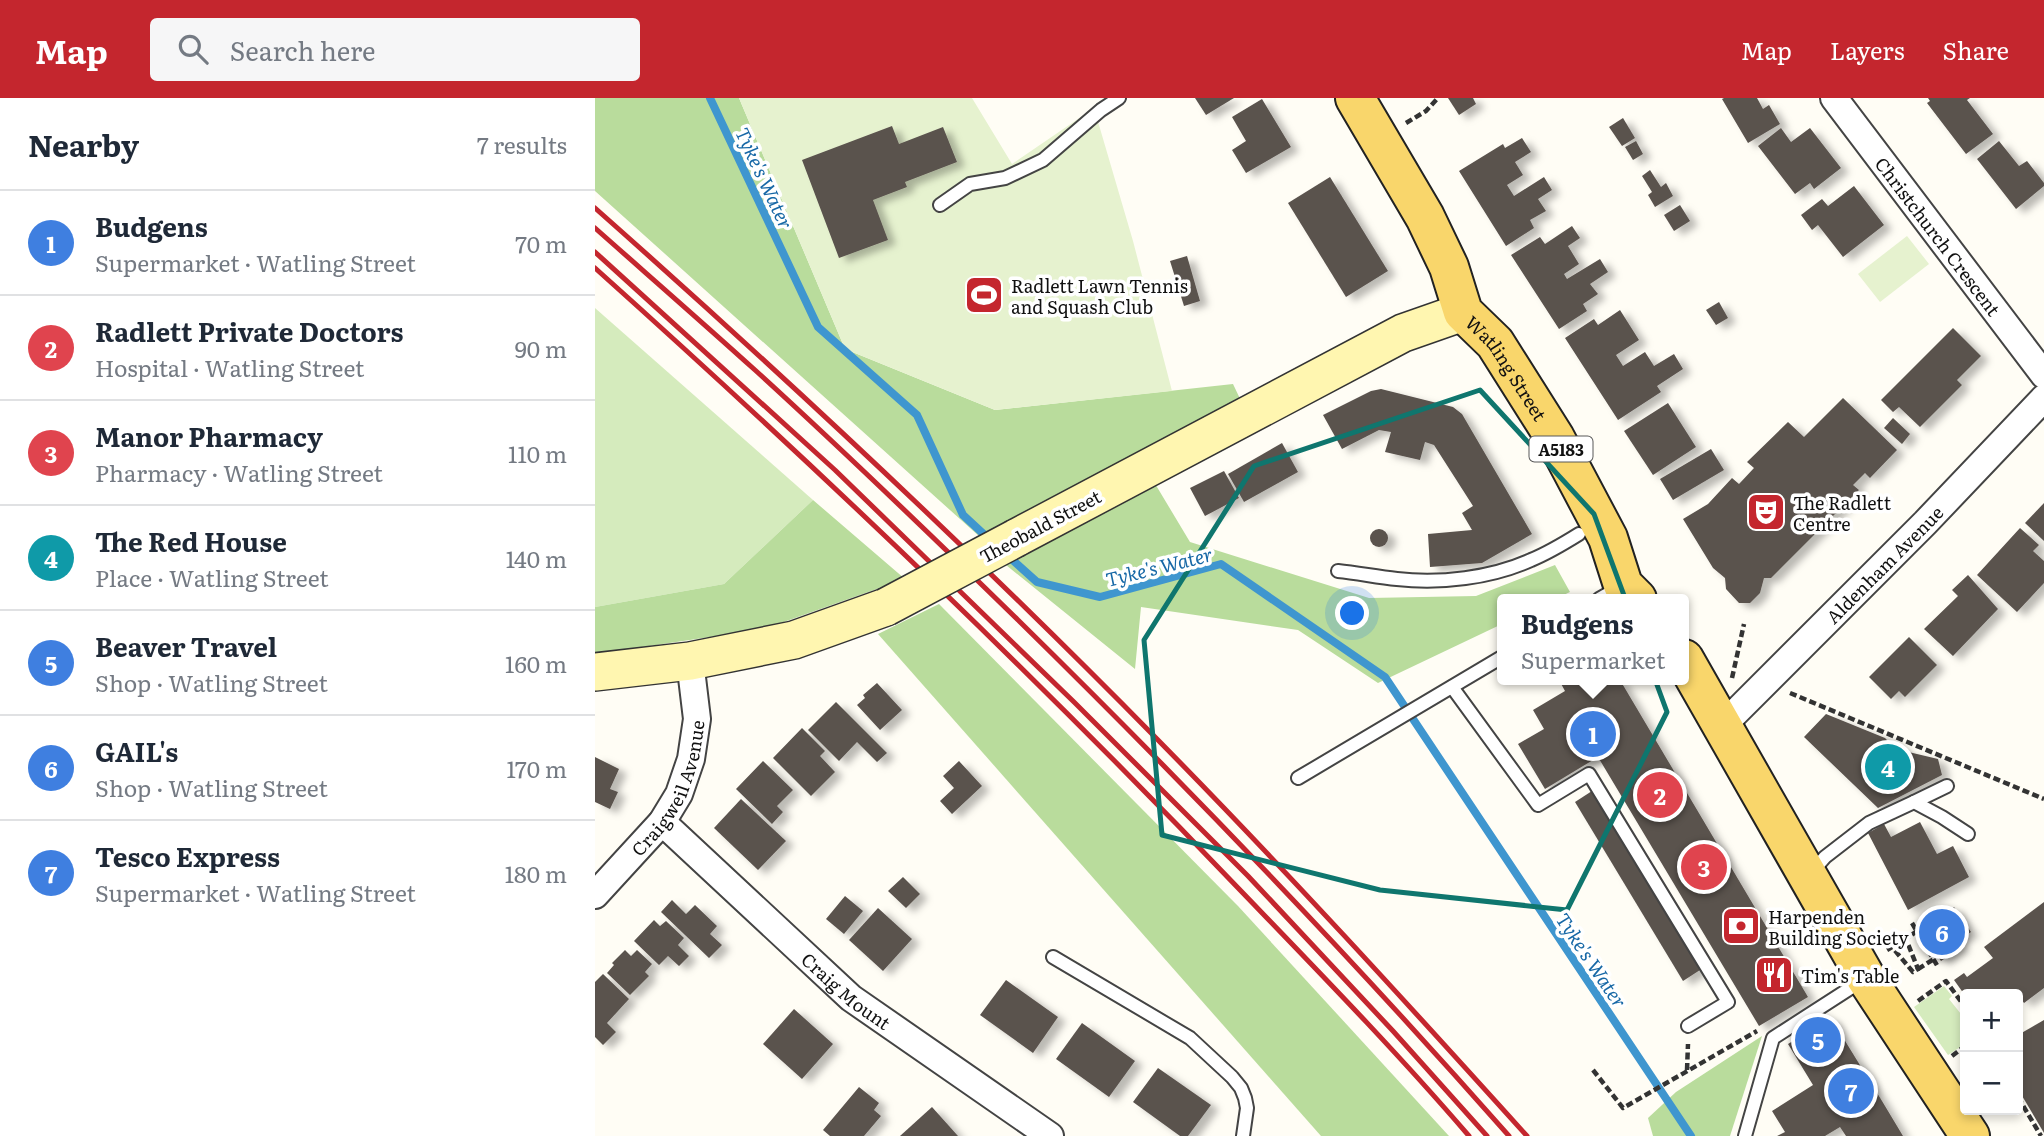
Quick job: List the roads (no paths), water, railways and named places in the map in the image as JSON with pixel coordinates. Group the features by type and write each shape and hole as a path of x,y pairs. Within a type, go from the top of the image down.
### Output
{"main road":[{"name":"Watling Street","path":"1355,98 1426,217 1449,267 1463,312 1495,343 1555,439 1608,538 1620,594"},
{"path":"1689,668 1862,976 1971,1136"}],"street":[{"name":"Christchurch Crescent","path":"1834,98 2044,375"},
{"name":"Theobald Street","path":"595,672 690,661 794,640 887,607 1403,333 1463,312"},
{"name":"Aldenham Avenue","path":"1722,726 1925,523 2044,398"},
{"name":"Craigweil Avenue","path":"595,895 662,822 679,794 691,759 697,719 690,661"},
{"name":"Craig Mount","path":"662,822 851,998 1049,1136"}],"lane":[{"path":"940,205 970,184 1005,178 1043,160 1119,98"},
{"path":"1338,571 1398,579 1467,577 1530,561 1579,534"},
{"path":"1298,778 1497,660"},
{"path":"1452,687 1538,805 1589,774 1728,1002 1688,1026"},
{"path":"1808,876 1825,857 1868,823 1947,786"},
{"path":"1914,802 1968,834"},
{"path":"1053,957 1190,1038 1232,1077 1241,1088 1247,1108 1243,1136"},
{"path":"1745,1136 1773,1038 1862,976"}],"waterway":[{"name":"Tyke's Water","path":"710,98 818,327 917,415 963,515 990,540"},
{"name":"Tyke's Water","path":"1007,555 1037,582 1100,597 1221,564 1385,677 1691,1136"}],"railway":[{"path":"595,208 881,469 1089,671 1298,886 1527,1136"},
{"path":"595,228 821,431 953,556 1081,683 1329,938 1509,1136"},
{"path":"595,252 835,470 1074,702 1248,876 1487,1136"},
{"path":"595,268 843,496 1085,731 1328,981 1469,1136"}],"place":[{"name":"Radlett Lawn Tennis and Squash Club","path":"984,295"},
{"name":"The Radlett Centre","path":"1766,512"},
{"name":"Budgens","path":"1593,734"},
{"name":"The Red House","path":"1888,767"},
{"name":"Radlett Private Doctors","path":"1660,795"},
{"name":"Manor Pharmacy","path":"1704,867"},
{"name":"Harpenden Building Society","path":"1741,926"},
{"name":"GAIL's","path":"1942,932"},
{"name":"Tim's Table","path":"1774,975"},
{"name":"Beaver Travel","path":"1818,1040"},
{"name":"Tesco Express","path":"1851,1091"}]}
